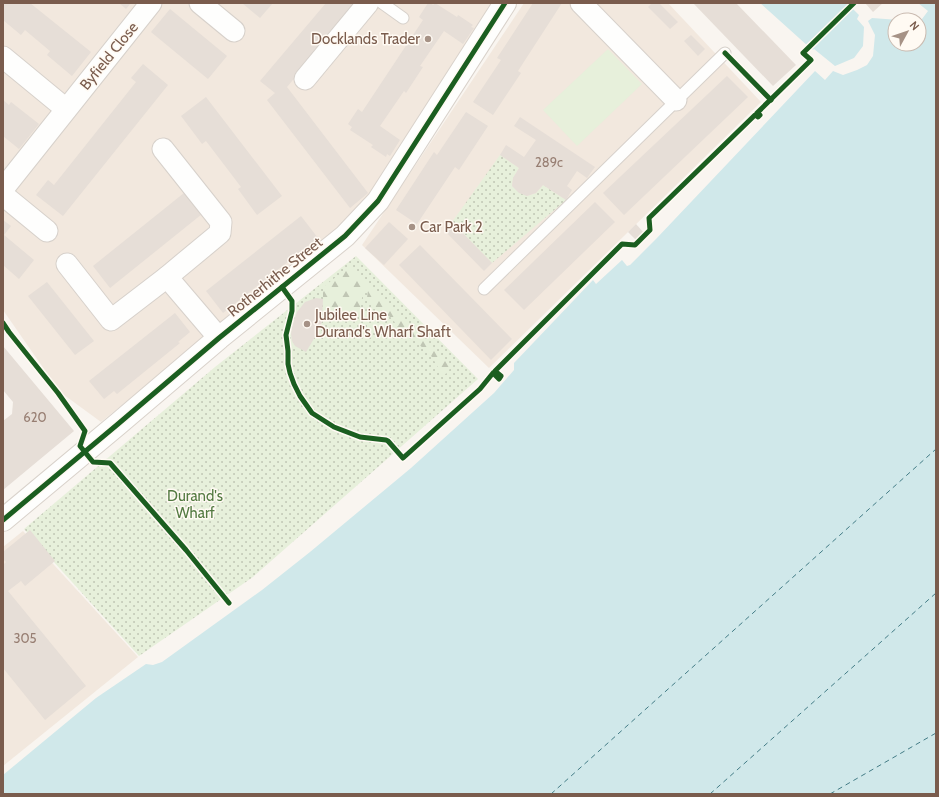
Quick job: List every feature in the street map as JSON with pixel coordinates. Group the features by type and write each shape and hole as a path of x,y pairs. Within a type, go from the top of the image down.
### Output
{"street":[{"name":"Byfield Close","path":"3,189 151,3"},
{"path":"200,3 234,31"},
{"path":"306,79 368,3"},
{"name":"Rotherhithe Street","path":"3,520 219,338 345,236 378,201 504,3"},
{"path":"581,3 676,100"},
{"path":"3,57 66,110"},
{"path":"67,264 111,320 167,277 220,233 221,222 164,149"},
{"path":"3,196 47,231"},
{"path":"167,277 219,338"}],"lane":[{"path":"382,3 403,18"},
{"path":"484,288 725,53"}],"shaded area":[{"path":"3,3 497,3 369,195 328,239 101,422 60,392 3,310"},
{"path":"524,3 668,3 761,102 489,368 362,245"},
{"path":"23,531 138,657 3,766 3,547"}],"green space":[{"path":"608,49 642,84 577,146 543,110"},
{"path":"500,155 519,168 513,178 512,186 527,196 536,193 543,185 566,200 492,263 452,222"},
{"name":"Durand's Wharf","path":"356,256 478,379 253,577 139,656 24,529 215,367"},
{"path":"349,267 452,366 446,374 441,372 430,354 396,325 393,319 372,304 367,298 368,290 363,292 359,316 354,320 345,318 336,319 323,313 323,287"}],"water":[{"path":"760,3 847,3 859,15 857,19 864,27 863,46 854,58 835,66 814,49 813,50 809,47"},
{"path":"918,3 936,3 936,794 3,794 3,775 96,698 146,664 153,665 162,662 262,590 411,468 494,393 514,370 514,363 593,280 596,284 622,260 627,266 630,265 815,71 825,80 833,71 843,75 867,65 873,56 875,35 868,21 872,18 887,19 887,52 927,52 928,11"}],"building":[{"path":"5,3 30,3 91,52 72,76 47,55 50,51 25,30 21,35 3,20 3,5"},
{"path":"119,3 131,3 126,9"},
{"path":"242,3 273,3 260,18"},
{"path":"326,3 357,3 287,87 368,193 350,208 267,100 275,93 260,81"},
{"path":"428,3 433,5 435,3 457,17 458,15 473,25 471,27 474,28 463,44 444,31 420,66 423,67 406,93 404,91 380,126 400,140 390,156 387,154 386,157 371,147 373,145 350,130 352,127 348,124 358,109 362,112 423,20 419,17"},
{"path":"533,3 562,3 518,71 521,73 493,115 473,102 501,60 497,58"},
{"path":"652,3 659,3 678,22 670,29 648,7"},
{"path":"693,3 736,3 796,65 773,86"},
{"path":"865,3 883,3 873,12"},
{"path":"170,9 227,56 208,79 151,32"},
{"path":"691,35 705,49 698,56 684,41"},
{"path":"143,64 168,85 63,216 36,195 48,180 54,185 136,82 131,78"},
{"path":"727,76 748,97 624,215 603,193"},
{"path":"206,97 282,196 257,215 238,189 241,187 206,141 202,144 181,116"},
{"path":"3,100 9,105 11,102 39,124 19,149 3,136"},
{"path":"466,112 488,126 459,170 455,167 417,224 396,210 434,152 437,155"},
{"path":"520,117 595,167 587,178 577,171 567,186 572,190 566,200 543,185 536,193 527,196 519,193 512,186 513,178 519,168 500,155 506,145 524,157 536,140 514,126"},
{"path":"184,193 202,214 110,288 93,266"},
{"path":"595,202 615,222 524,310 504,290"},
{"path":"301,216 318,238 223,313 206,291"},
{"path":"3,220 11,226 4,235 34,260 19,279 3,265"},
{"path":"389,222 408,239 384,265 365,248"},
{"path":"452,222 492,263 484,271 444,230"},
{"path":"636,224 644,233 636,240 628,232"},
{"path":"420,245 512,339 491,360 399,265"},
{"path":"47,282 94,341 75,355 28,296"},
{"name":"Jubilee Line Durand's Wharf Shaft","path":"316,298 323,299 322,322 306,352 295,346 292,341 292,326 297,312 305,302"},
{"path":"175,313 190,332 178,342 180,343 117,394 114,391 104,399 89,381"},
{"path":"3,346 74,431 3,490 3,421 12,414 13,402 3,390"},
{"path":"30,530 55,561 25,586 21,581 8,591 86,686 45,720 3,668 3,565 6,562 3,559 3,552"}],"ferry route":[{"path":"551,794 936,449"},
{"path":"710,794 936,593"},
{"path":"830,794 936,733"}],"cycle path":[{"path":"3,520 219,338 345,236 378,201 505,3"},
{"path":"282,287 292,301 292,311 286,335 290,373 300,396 312,413 334,427 360,437 386,440 403,458 480,389 493,373 499,379 501,376 495,371 622,244 635,245 650,230 649,218 755,115 758,117 760,115 757,113 811,60 803,53 854,3"},
{"path":"725,53 771,100"},
{"path":"3,323 58,393 85,431 80,446 93,462 110,463 186,550 229,603"}],"place":[{"name":"Docklands Trader","path":"428,39"},
{"name":"Car Park 2","path":"412,227"},
{"name":"Jubilee Line Durand's Wharf Shaft","path":"307,324"}]}
